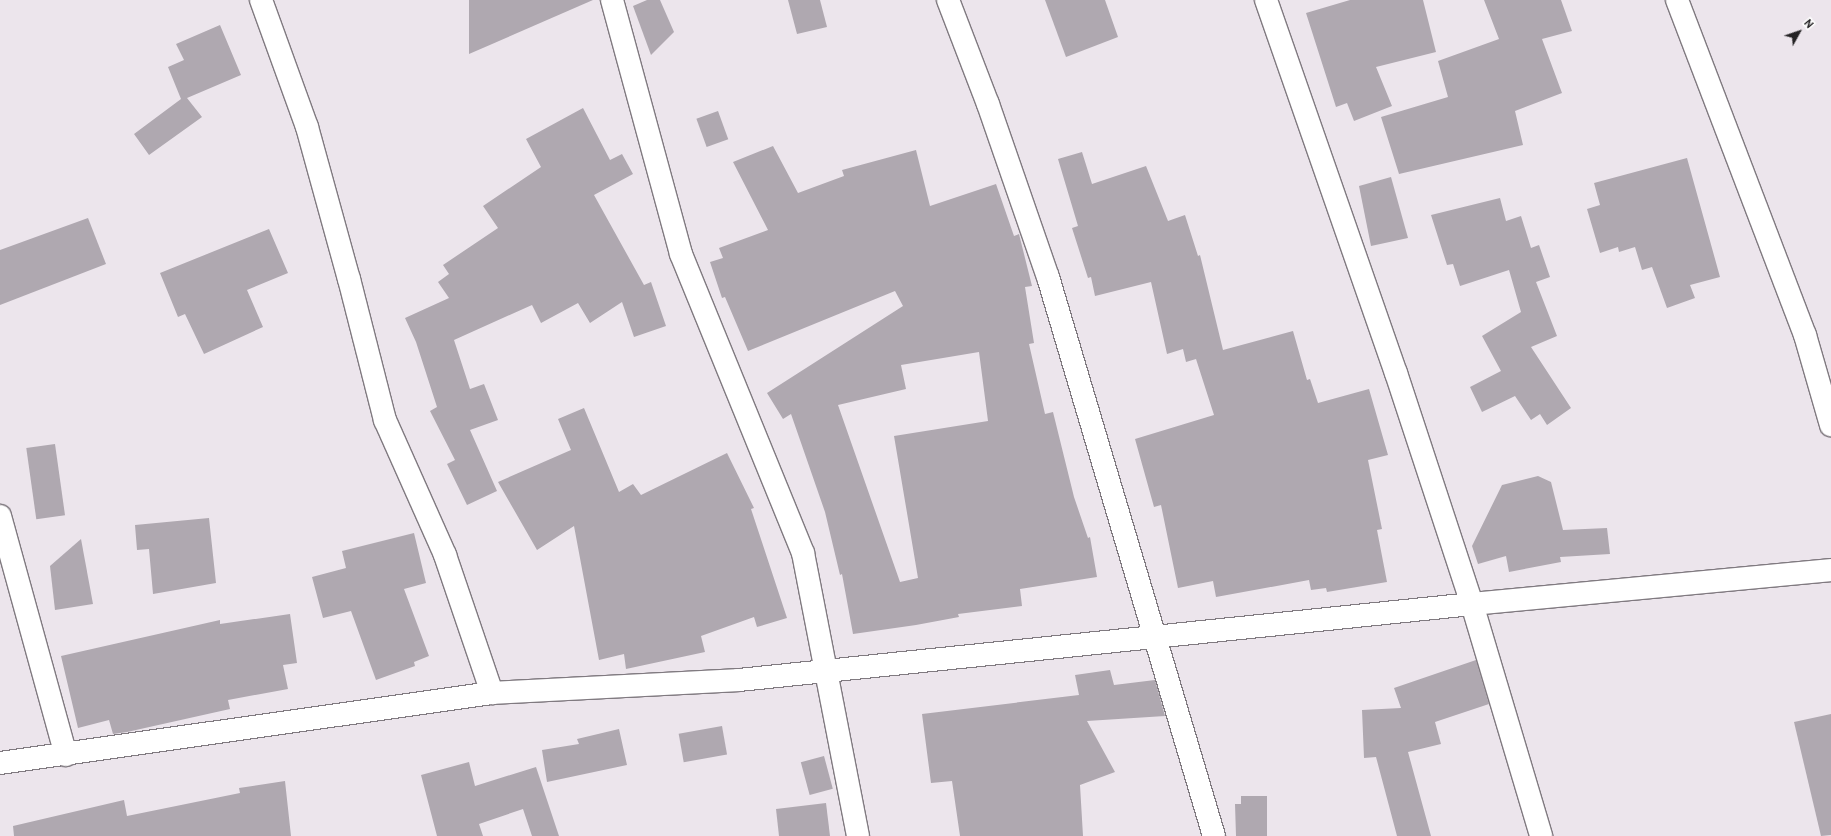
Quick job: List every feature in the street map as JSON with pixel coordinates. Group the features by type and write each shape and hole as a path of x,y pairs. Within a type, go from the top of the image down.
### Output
{"street":[{"path":"261,0 307,127 385,420 445,555 492,693"},
{"path":"612,0 681,254 803,553 858,836"},
{"path":"948,0 988,104 1048,277 1157,638 1214,836"},
{"path":"1266,0 1394,366 1472,604 1541,836"},
{"path":"1677,0 1805,335 1831,425"},
{"path":"0,516 66,756"},
{"path":"0,763 66,756 492,693 739,680 1157,638 1472,604 1831,570"}],"building":[{"path":"469,0 593,0 469,54"},
{"path":"647,0 660,0 674,32 651,55 633,6"},
{"path":"788,0 820,0 827,27 797,34"},
{"path":"1045,0 1105,0 1118,37 1066,57"},
{"path":"1350,0 1423,0 1436,52 1376,67 1392,106 1354,121 1347,103 1336,107 1306,13"},
{"path":"1484,0 1561,0 1572,31 1542,39 1562,93 1515,111 1523,145 1399,174 1381,117 1448,97 1438,61 1499,39"},
{"path":"220,25 241,75 187,98 202,117 149,155 134,134 181,99 168,67 184,60 176,44"},
{"path":"583,108 610,160 622,154 633,174 594,195 644,285 651,282 666,326 634,337 622,302 590,323 578,303 541,323 532,305 454,340 470,389 484,384 498,420 470,430 497,491 467,505 447,464 455,460 430,411 437,407 416,342 405,318 449,298 438,282 449,274 443,265 498,228 483,206 541,167 526,139"},
{"path":"718,111 728,139 707,147 696,119"},
{"path":"773,146 798,193 844,176 842,170 916,150 930,206 996,184 1014,236 1019,234 1032,286 1025,287 1034,343 1029,344 1045,414 1053,412 1074,497 1088,538 1090,537 1097,577 1020,589 1022,606 958,614 959,617 853,634 842,574 840,575 825,512 791,414 783,419 767,393 903,306 895,291 748,351 725,297 722,298 710,262 723,258 719,248 768,230 733,162","holes":["979,352 988,421 894,436 918,578 900,582 838,405 906,389 901,365"]},
{"path":"1082,152 1092,184 1146,166 1168,221 1185,215 1198,256 1200,255 1223,350 1293,331 1307,380 1310,379 1318,403 1369,389 1388,455 1368,460 1382,529 1377,530 1387,582 1327,592 1326,588 1311,590 1309,580 1216,597 1213,581 1178,588 1161,505 1154,507 1135,439 1214,415 1196,359 1186,362 1183,349 1167,354 1151,282 1095,296 1091,277 1088,278 1072,228 1078,226 1058,159"},
{"path":"1687,158 1720,277 1690,285 1695,298 1667,308 1652,267 1642,270 1635,247 1619,252 1618,247 1600,253 1587,209 1600,205 1594,183"},
{"path":"1391,177 1408,238 1371,246 1359,186"},
{"path":"1500,198 1506,221 1521,216 1531,248 1539,245 1550,277 1536,282 1557,336 1531,347 1571,408 1547,425 1540,414 1531,420 1515,396 1482,412 1470,387 1501,371 1482,336 1521,312 1509,270 1460,286 1453,264 1447,265 1431,215"},
{"path":"88,218 106,264 0,305 0,250"},
{"path":"269,229 288,273 247,290 263,327 204,354 185,314 178,317 160,273"},
{"path":"584,408 619,492 633,484 641,495 727,453 754,508 751,509 787,618 757,627 754,617 701,636 705,652 626,669 624,654 599,660 574,526 537,550 498,482 571,450 558,419"},
{"path":"55,444 65,515 36,519 26,448"},
{"path":"1538,476 1551,482 1563,530 1607,528 1610,554 1560,557 1561,562 1509,572 1506,556 1478,564 1472,546 1502,485"},
{"path":"209,518 216,583 153,594 149,549 137,550 135,525"},
{"path":"414,533 426,583 404,589 429,656 414,662 415,666 376,680 351,611 323,618 312,577 346,568 342,551"},
{"path":"81,539 93,604 55,610 50,566"},
{"path":"290,614 297,663 283,665 288,689 228,700 230,709 127,732 113,734 109,720 78,728 61,656 220,620 220,624"},
{"path":"1476,660 1489,704 1435,722 1441,744 1408,752 1431,836 1397,836 1376,757 1364,758 1362,710 1401,708 1394,688"},
{"path":"1110,670 1114,685 1155,680 1165,716 1087,721 1115,772 1080,785 1083,836 960,836 952,781 931,783 922,714 1079,695 1075,675"},
{"path":"1831,714 1831,835 1821,836 1794,722"},
{"path":"722,726 727,755 684,762 679,734"},
{"path":"619,729 627,765 547,782 542,750 579,744 577,739"},
{"path":"824,756 833,789 810,795 801,762"},
{"path":"469,762 475,786 536,767 559,836 532,836 523,809 479,824 483,836 437,836 421,775"},
{"path":"285,781 291,836 14,836 13,826 124,800 127,816 240,793 239,788"},
{"path":"1241,796 1267,796 1267,836 1236,836 1235,804 1241,804"},
{"path":"826,803 830,836 779,836 776,809"}]}
